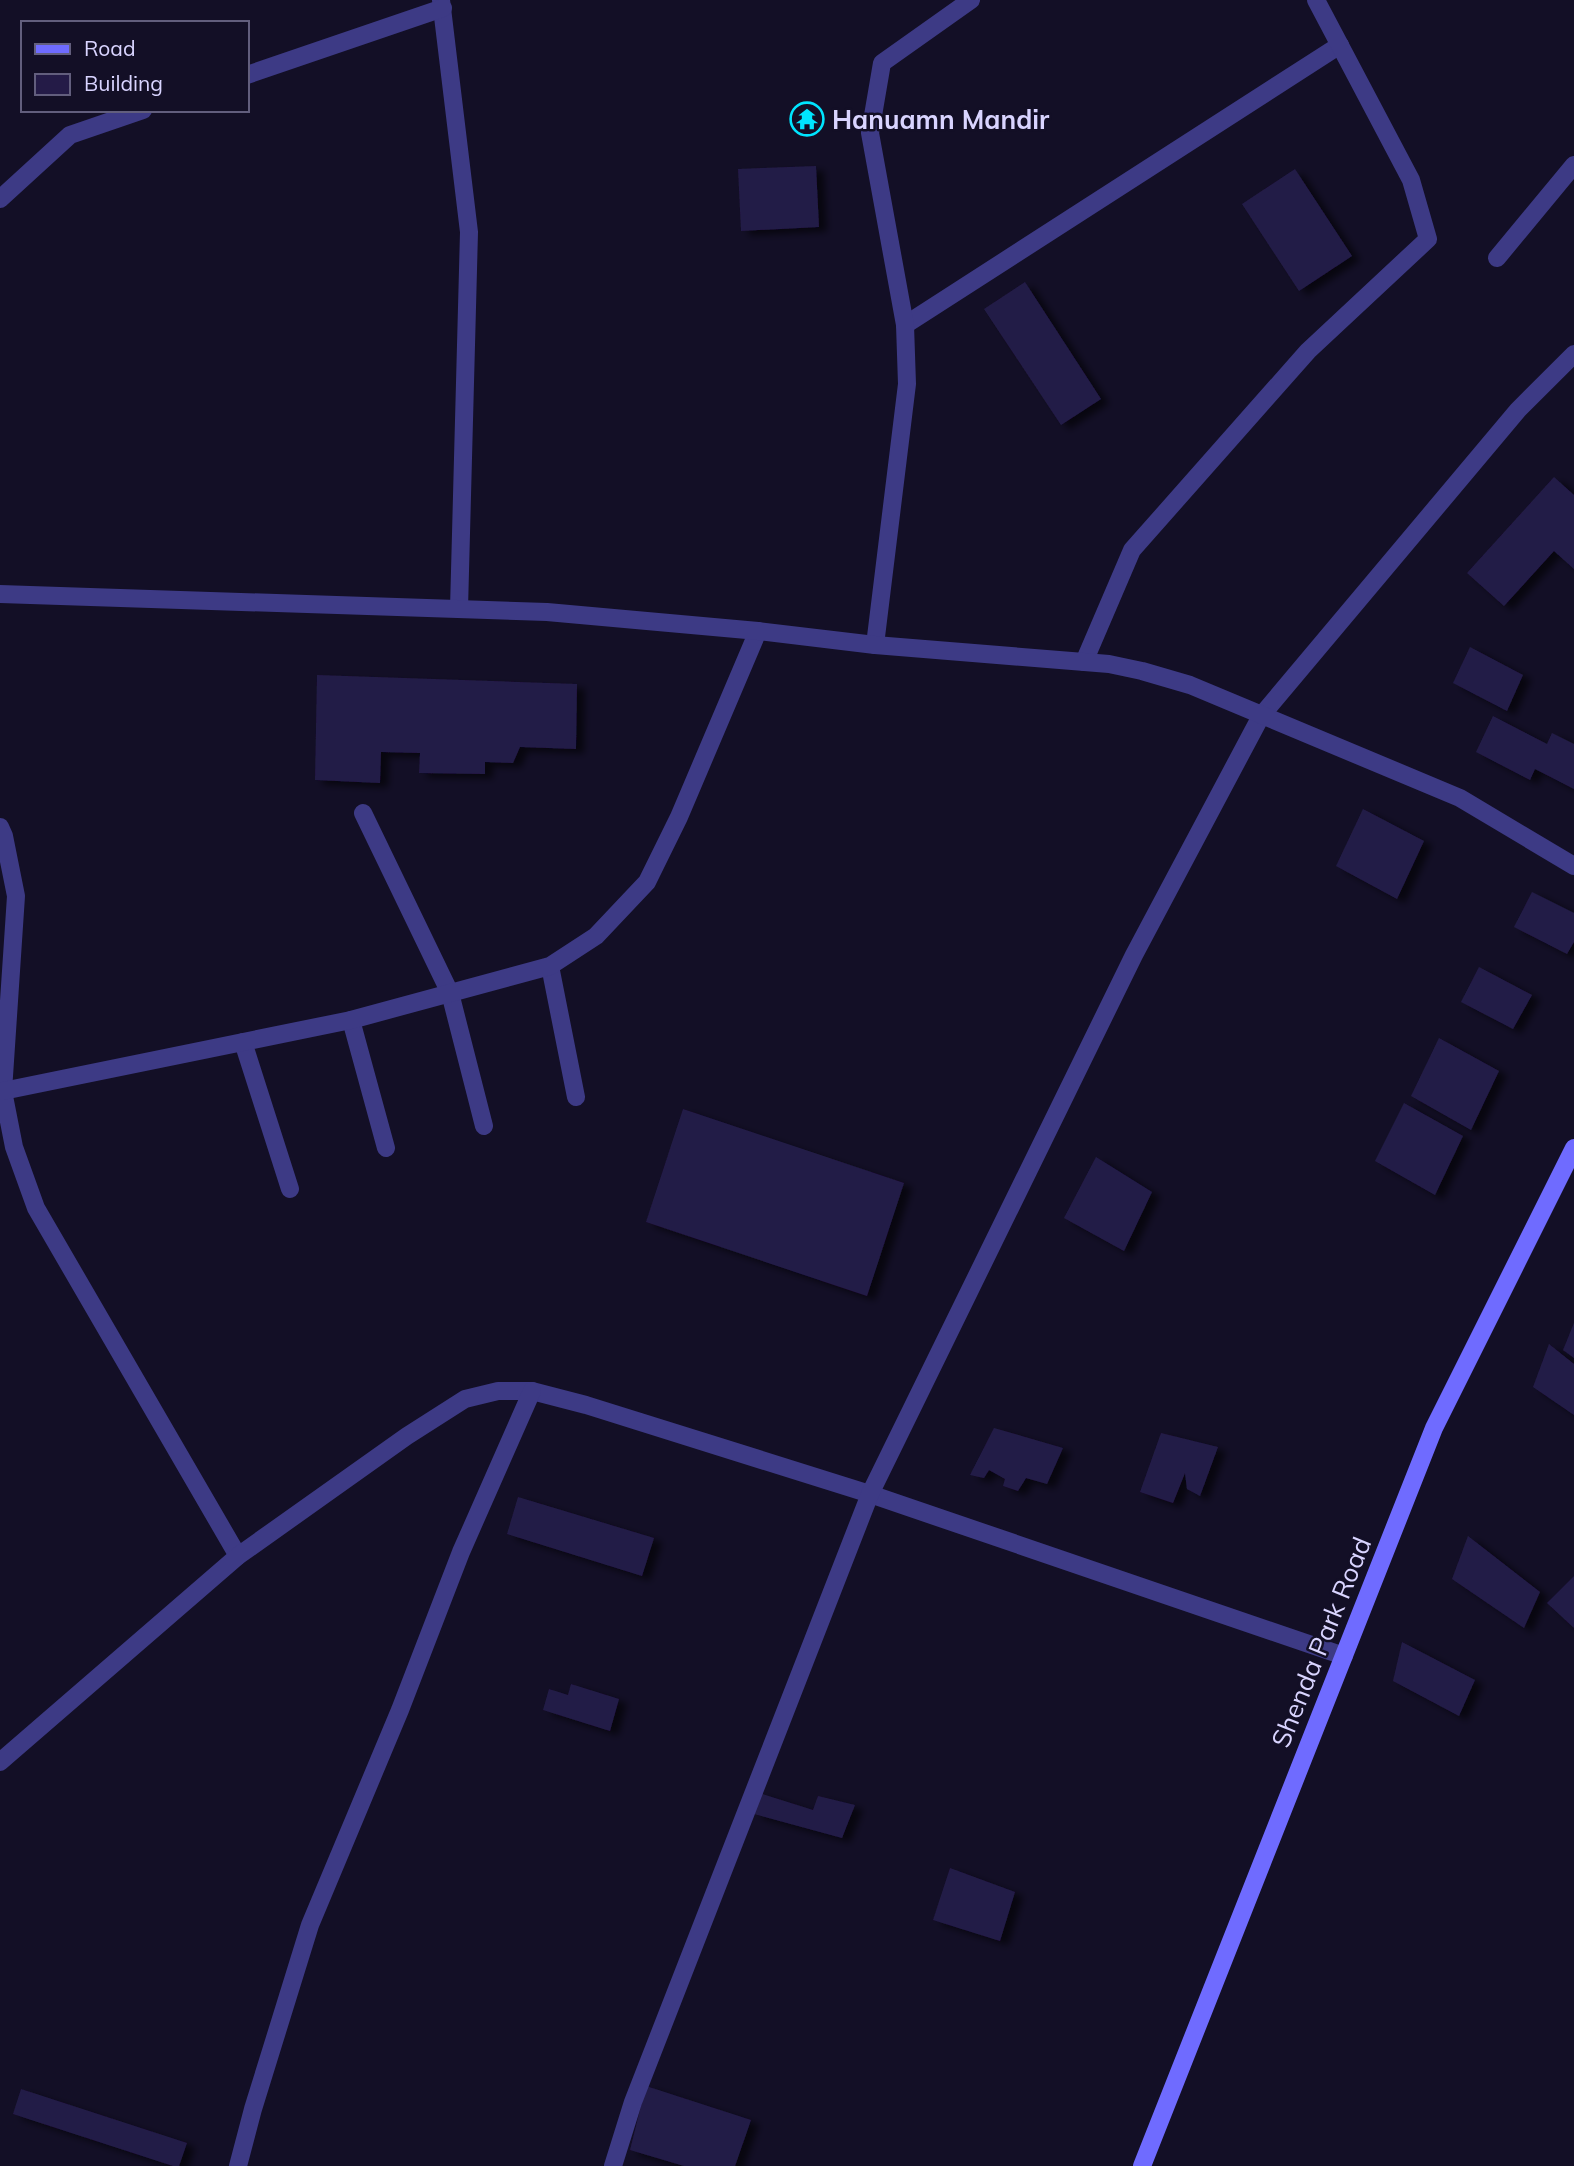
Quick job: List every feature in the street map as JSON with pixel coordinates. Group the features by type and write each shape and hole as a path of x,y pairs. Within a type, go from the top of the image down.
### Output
{"main road":[{"name":"Shenda Park Road","path":"1142,2166 1434,1428 1574,1148"}],"street":[{"path":"874,645 906,384 905,325 870,133 883,63 971,0"},
{"path":"1084,662 1132,550 1308,351 1427,239 1411,180 1316,0"},
{"path":"248,75 442,4 469,232 459,609"},
{"path":"905,325 1339,45"},
{"path":"0,199 70,135 137,112"},
{"path":"1497,258 1574,165"},
{"path":"613,2166 638,2089 870,1494 1135,955 1261,716 1518,410 1574,354"},
{"path":"0,594 547,612 758,631 874,645 1109,664 1190,685 1460,798 1574,866"},
{"path":"3,1091 351,1020 550,966 596,936 647,883 679,817 758,631"},
{"path":"363,813 450,993 484,1126"},
{"path":"0,827 16,896 3,1091 14,1147 36,1208 238,1556"},
{"path":"550,966 576,1097"},
{"path":"351,1020 386,1148"},
{"path":"243,1042 290,1189"},
{"path":"0,1762 238,1556 407,1436 465,1399 498,1391 532,1391 586,1405 870,1494 1344,1656"},
{"path":"238,2166 310,1925 400,1710 461,1552 532,1391"}],"building":[{"path":"816,166 819,227 741,231 738,169"},
{"path":"1295,169 1352,256 1299,291 1242,204"},
{"path":"1025,282 1101,399 1061,425 984,309"},
{"path":"1554,477 1574,495 1574,569 1554,551 1504,606 1467,573"},
{"path":"1470,647 1523,675 1507,711 1453,683"},
{"path":"317,675 577,684 576,749 520,747 513,763 485,762 485,774 419,773 420,753 381,752 380,783 315,780"},
{"path":"1493,716 1547,744 1552,733 1574,744 1574,789 1535,769 1530,780 1476,752"},
{"path":"1363,809 1424,841 1397,899 1336,866"},
{"path":"1532,892 1574,913 1574,942 1567,954 1514,927"},
{"path":"1479,967 1532,995 1513,1029 1461,1002"},
{"path":"1439,1038 1499,1071 1471,1130 1411,1096"},
{"path":"1404,1103 1463,1136 1435,1195 1375,1161"},
{"path":"683,1109 904,1183 867,1296 646,1222"},
{"path":"1096,1157 1152,1192 1124,1251 1064,1218"},
{"path":"1574,1323 1574,1358 1563,1350"},
{"path":"1549,1344 1574,1364 1574,1415 1533,1387"},
{"path":"994,1428 1063,1448 1047,1484 1026,1478 1018,1491 1003,1486 1005,1479 989,1470 984,1478 970,1475"},
{"path":"1161,1433 1218,1447 1200,1496 1187,1489 1185,1473 1173,1503 1140,1492"},
{"path":"518,1497 654,1538 642,1576 507,1534"},
{"path":"1468,1536 1540,1592 1524,1628 1452,1579"},
{"path":"1574,1576 1574,1628 1547,1603"},
{"path":"1402,1642 1475,1680 1459,1716 1393,1681"},
{"path":"571,1684 619,1699 610,1731 543,1710 549,1689 568,1695"},
{"path":"759,1793 813,1810 818,1796 855,1805 842,1838 754,1814"},
{"path":"950,1868 1015,1892 1000,1941 933,1920"},
{"path":"646,2086 751,2120 735,2166 684,2166 630,2150"},
{"path":"21,2089 187,2143 179,2166 13,2114"}],"place":[{"name":"Hanuamn Mandir","path":"807,119"}]}
